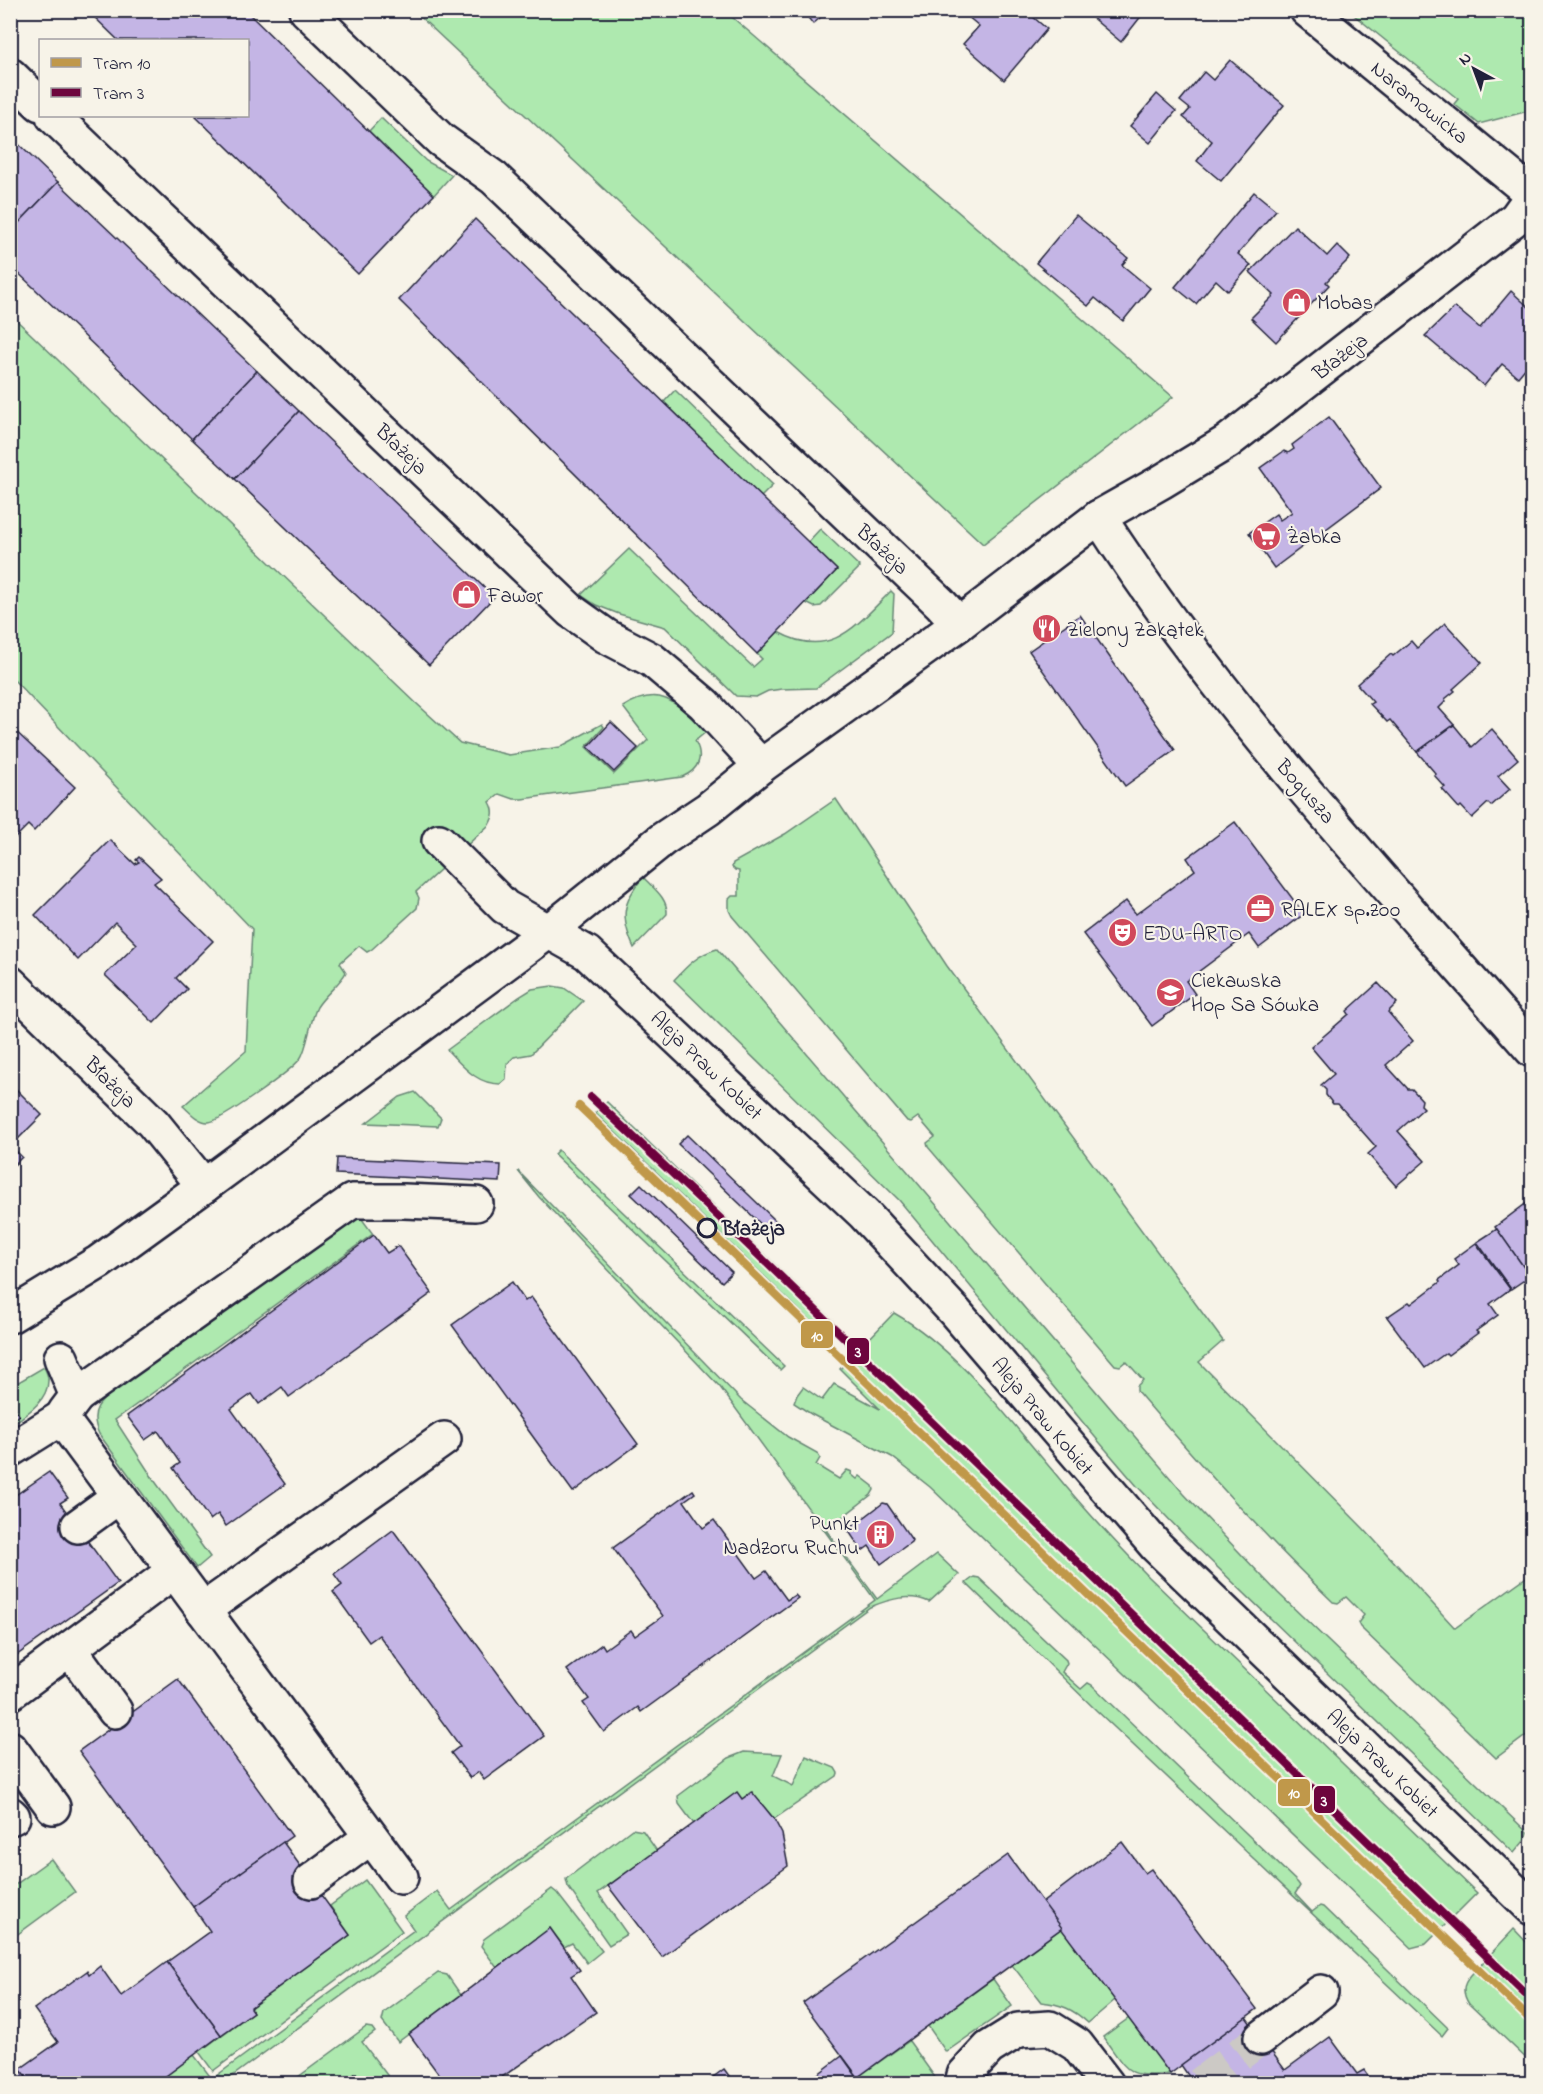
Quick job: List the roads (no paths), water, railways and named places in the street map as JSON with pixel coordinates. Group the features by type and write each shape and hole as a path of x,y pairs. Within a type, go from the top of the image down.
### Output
{"street":[{"name":"Błażeja","path":"306,10 441,140 494,178 939,603 958,624"},
{"name":"Naramowicka","path":"1307,10 1533,195"},
{"path":"10,75 39,103"},
{"name":"Błażeja","path":"54,117 571,611 606,636 652,660 704,704 761,766"},
{"name":"Błażeja","path":"10,1316 99,1262 204,1186 549,931 639,857 958,624 1098,517 1205,457 1262,416 1516,218 1533,195"},
{"name":"Bogusza","path":"1098,517 1264,744 1533,1050"},
{"name":"Aleja Praw Kobiet","path":"439,841 505,907 587,953 617,979 864,1214 955,1312 1156,1546 1533,1908"},
{"name":"Błażeja","path":"10,983 153,1123 204,1186"},
{"path":"10,1450 352,1201 476,1204"},
{"path":"61,1358 69,1407 118,1497 401,1877"},
{"path":"202,1610 444,1439"},
{"path":"78,1526 118,1497"},
{"path":"10,1693 174,1572"},
{"path":"70,1649 115,1711"},
{"path":"10,1748 53,1807"},
{"path":"10,1814 13,1817 10,1818"},
{"path":"311,1881 371,1837"},
{"path":"1262,2038 1321,1992"},
{"path":"962,2084 964,2075 990,2048 1018,2030 1050,2028 1077,2045 1107,2084"}],"tunnel":[{"path":"1200,2084 1261,2038"}],"tram line":[{"name":"3","path":"591,1097 722,1220 1525,1993"},
{"name":"10","path":"579,1106 1532,2021"}],"place":[{"name":"Mobas","path":"1296,302"},
{"name":"Żabka","path":"1266,536"},
{"name":"Fawor","path":"466,595"},
{"name":"Zielony Zakątek","path":"1046,629"},
{"name":"RALEX sp.zoo","path":"1260,909"},
{"name":"EDU-ARTO","path":"1122,933"},
{"name":"Ciekawska Hop Sa Sówka","path":"1170,992"},
{"name":"Błażeja","path":"707,1228"},
{"name":"Punkt Nadzoru Ruchu","path":"880,1535"}]}
